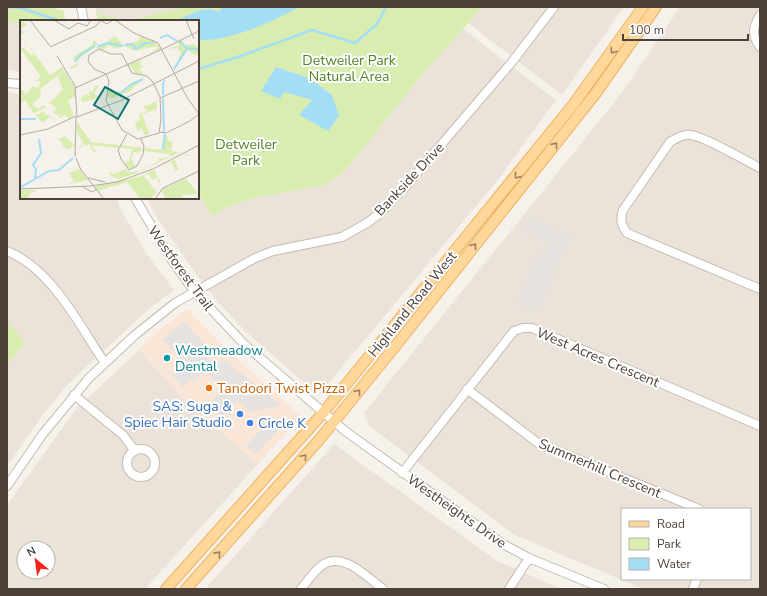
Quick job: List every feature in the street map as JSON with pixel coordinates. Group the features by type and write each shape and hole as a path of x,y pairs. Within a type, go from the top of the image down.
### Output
{"main road":[{"name":"Highland Road West","path":"166,589 323,413 573,105 643,7"},
{"name":"Highland Road West","path":"186,589 334,422 587,105 656,7"}],"street":[{"path":"81,7 84,20"},
{"name":"Bankside Drive","path":"7,486 42,435 74,395 105,363 158,316 194,291 255,258 273,251 342,237 361,227 379,214 405,187 512,62 554,7"},
{"path":"760,15 754,24 753,32 760,47"},
{"path":"7,83 20,84"},
{"path":"760,168 702,138 691,135 681,136 670,142 623,210 621,218 622,226 627,233 760,289"},
{"name":"Westforest Trail","path":"136,199 171,259 194,291 244,344 323,413"},
{"path":"7,250 31,264 48,281 105,363"},
{"name":"West Acres Crescent","path":"402,473 514,331 523,328 532,328 760,426"},
{"name":"Summerhill Crescent","path":"467,389 538,443 697,508"},
{"path":"74,395 123,435 135,451"},
{"name":"Westheights Drive","path":"323,413 402,473 503,544 529,558 604,589"},
{"path":"509,589 529,558"},
{"path":"301,589 323,564 336,561 349,564 383,589"}],"shaded area":[{"path":"95,7 184,7 132,20 124,20 96,13"},
{"path":"483,7 624,7 562,95 468,23"},
{"path":"680,7 760,7 760,589 643,589 622,580 751,580 751,508 621,508 621,580 513,534 369,426 364,413 620,95"},
{"path":"7,21 20,24 20,72 7,69"},
{"path":"463,29 556,100 500,177 388,312 322,391 313,391 245,331 217,301 191,267 154,213 147,199 199,199 199,194 212,216 232,205 255,198 325,185 345,171 425,71"},
{"path":"7,92 20,94 20,199 117,199 120,208 146,253 174,290 150,308 68,384 42,416 7,466 7,365 25,343 7,320"},
{"path":"529,218 570,235 539,311 517,304 538,253 545,255 550,244 524,232"},
{"path":"185,310 190,311 226,349 301,416 258,464 182,397 139,350 158,331"},
{"path":"183,321 213,353 208,358 213,363 193,382 190,380 183,387 172,375 183,365 189,372 191,370 163,340"},
{"path":"139,350 182,397 258,464 145,589 7,589 7,505 76,409"},
{"path":"223,359 281,406 251,412 237,401 222,417 209,405 223,388 208,374"},
{"path":"264,427 281,427 255,455 246,446"},
{"path":"334,444 497,561 562,589 205,589"}],"green space":[{"path":"7,7 51,7 64,11 65,20 20,20 20,24 7,21"},
{"name":"Detweiler Park Natural Area","path":"184,7 483,7 425,71 345,171 325,185 255,198 232,205 212,216 199,194 199,20 132,20"},
{"path":"96,13 124,20 98,20"},
{"path":"7,320 25,343 7,365"}],"water":[{"path":"222,7 299,7 250,30 223,38 210,40 199,40 199,20 177,20 200,10 211,9 219,12"},
{"path":"276,67 309,78 332,95 339,116 328,131 299,115 312,100 284,92 280,99 261,91"}],"waterway":[{"path":"8,7 21,8 57,20"},
{"path":"199,69 232,59 312,30 355,43 377,24 386,7"}],"place":[{"name":"Westmeadow Dental","path":"167,358"},
{"name":"Tandoori Twist Pizza","path":"209,388"},
{"name":"SAS: Suga & Spiec Hair Studio","path":"240,414"},
{"name":"Circle K","path":"250,423"}],"park label":[{"name":"Detweiler Park","path":"246,152"}]}
